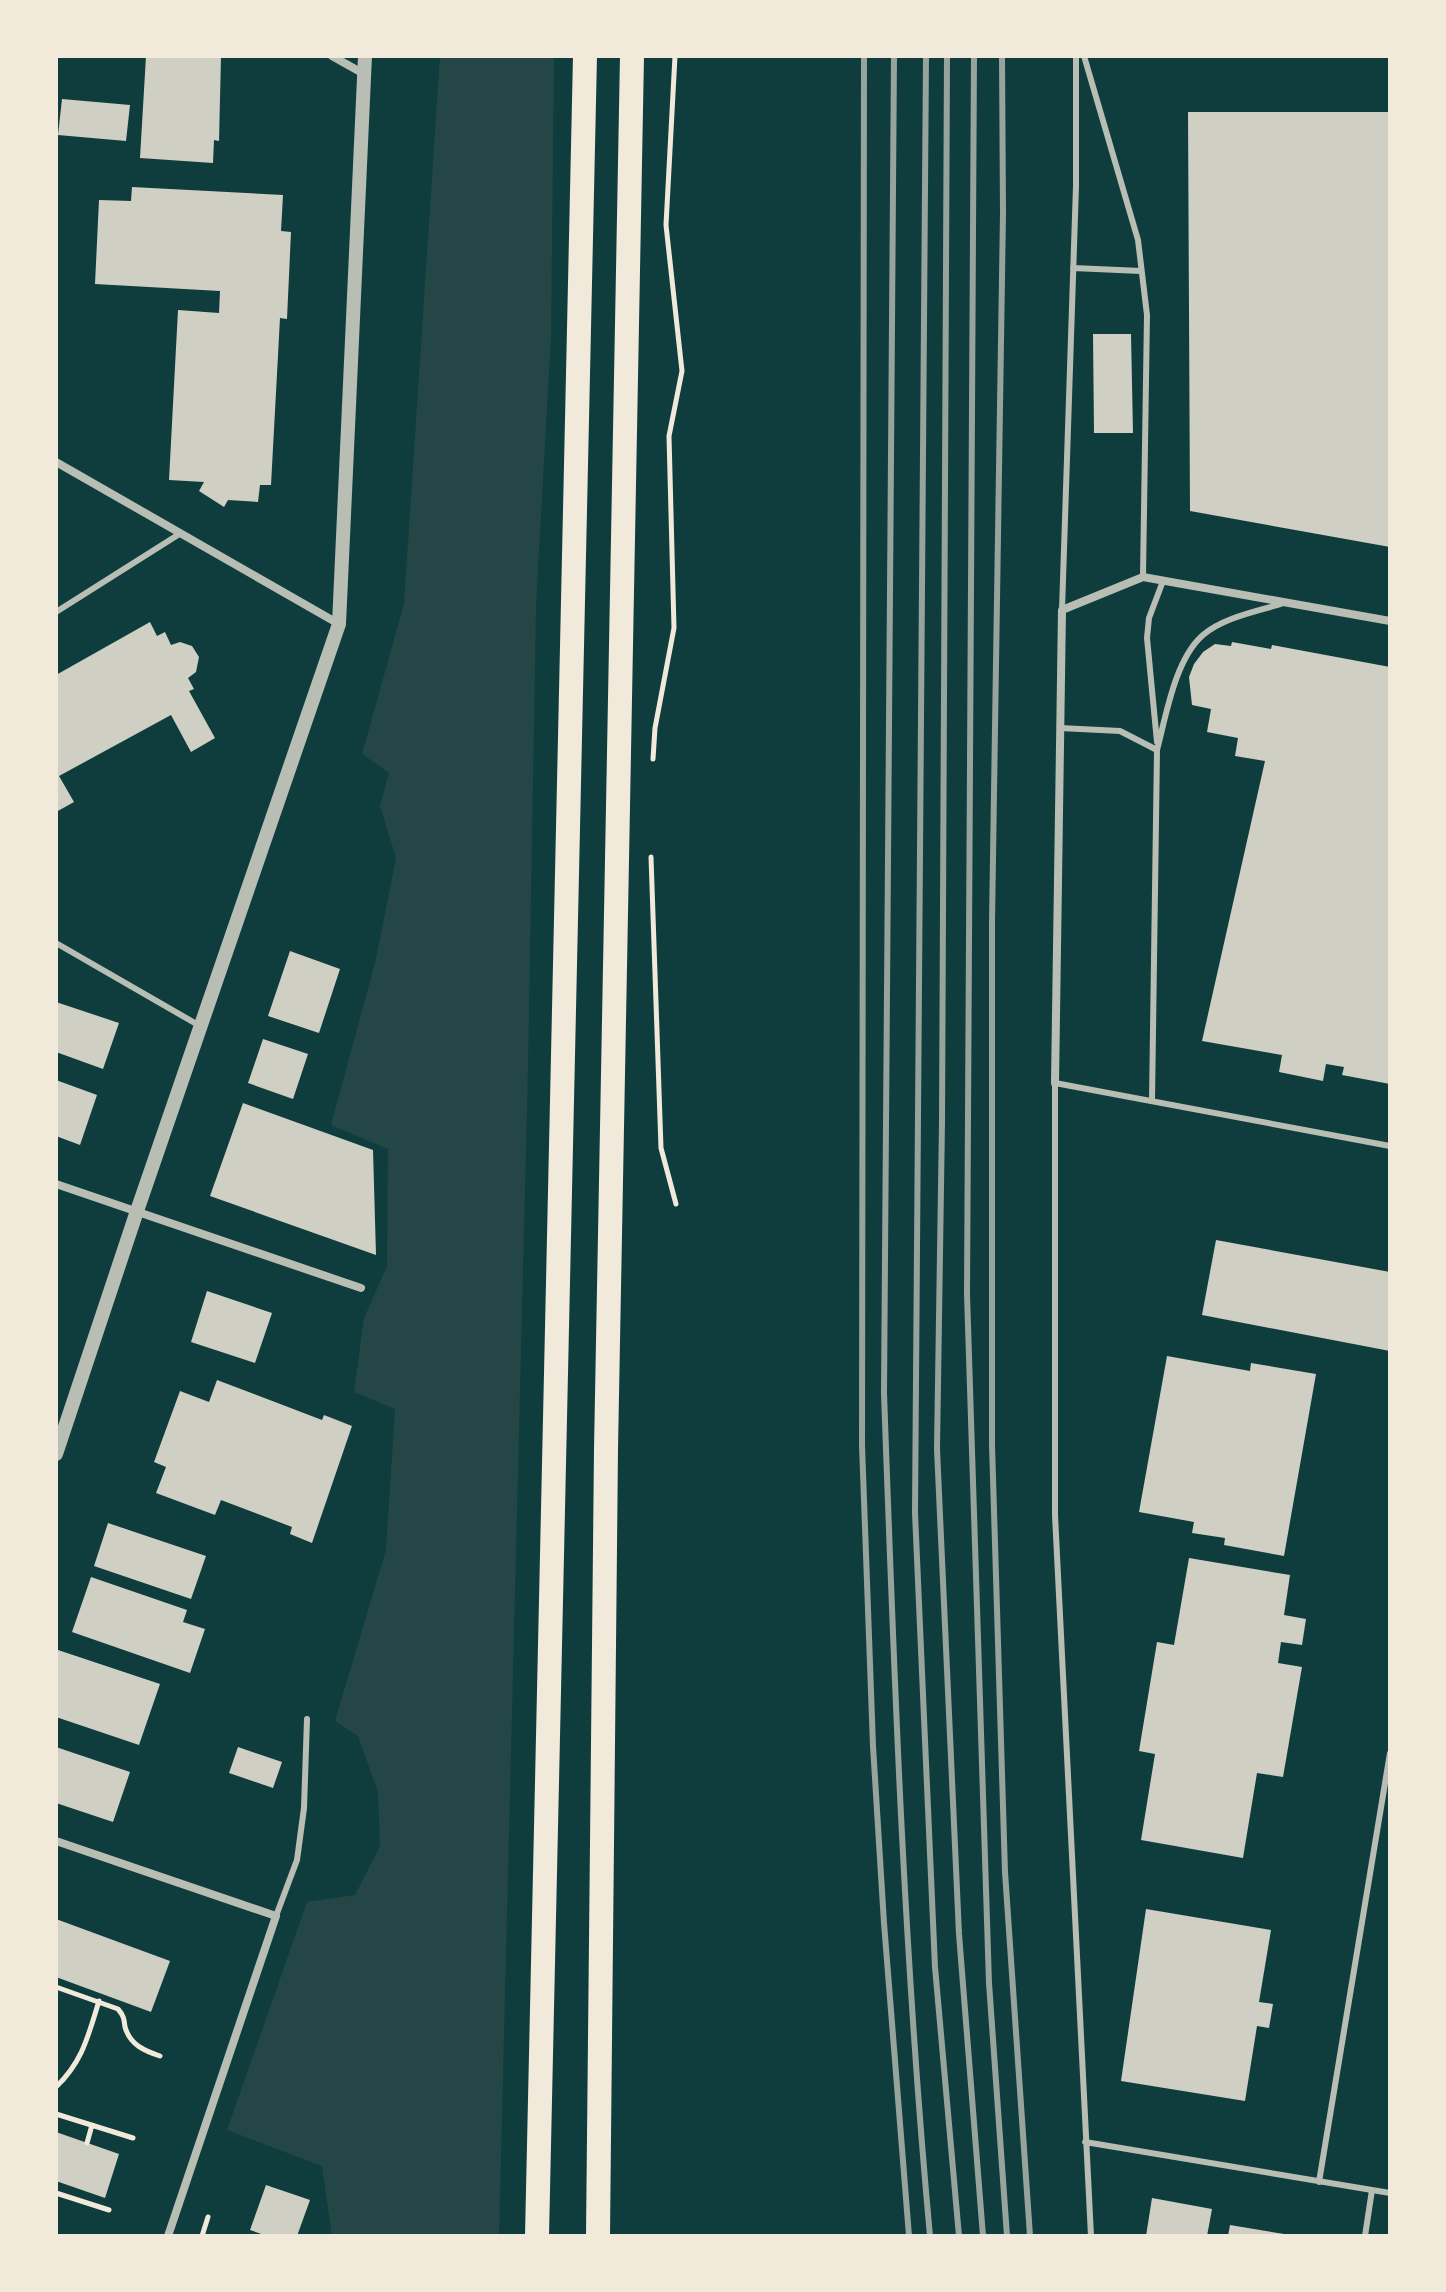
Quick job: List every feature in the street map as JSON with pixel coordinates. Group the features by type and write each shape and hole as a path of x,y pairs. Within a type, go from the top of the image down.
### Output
{"highway":[{"path":"537,2236 585,56"},
{"path":"598,2236 606,1433 632,56"}],"street":[{"path":"332,56 364,74"},
{"path":"56,1454 339,624 365,56"},
{"path":"56,462 339,624"},
{"path":"1055,1083 1062,610 1143,577 1390,621"},
{"path":"56,1184 361,1288"},
{"path":"56,1841 276,1916 168,2236"}],"lane":[{"path":"1062,610 1076,56"},
{"path":"1084,56 1138,240 1147,315 1143,577"},
{"path":"1073,268 1141,271"},
{"path":"56,612 181,533"},
{"path":"1152,1101 1157,750 1147,638 1149,618 1163,581"},
{"path":"1157,750 1185,659 1203,635 1228,622 1284,603"},
{"path":"1060,728 1120,731 1157,750"},
{"path":"56,943 200,1026"},
{"path":"1091,2236 1055,1515 1055,1083 1390,1146"},
{"path":"276,1916 297,1860 304,1808 307,1719"},
{"path":"1319,2182 1390,1753"},
{"path":"1085,2142 1390,2193"},
{"path":"1365,2236 1372,2190"}],"path":[{"path":"652,770 655,728 674,628 669,436 682,371 666,225 675,56"},
{"path":"651,842 661,1148 676,1204"},
{"path":"56,1987 111,2005 124,2015 129,2038 160,2056"},
{"path":"56,2087 73,2071 81,2055 99,2001"},
{"path":"56,2114 133,2138"},
{"path":"87,2143 92,2125"},
{"path":"56,2193 109,2210"},
{"path":"202,2236 208,2217"}],"shaded area":[{"path":"440,56 554,56 551,336 536,605 528,1067 499,2236 332,2236 322,2166 227,2130 307,1902 355,1895 380,1846 378,1792 358,1736 335,1721 386,1550 395,1409 354,1392 364,1318 387,1266 388,1149 331,1125 376,959 396,858 380,806 389,773 362,754 404,604"}],"building":[{"path":"146,56 221,56 219,141 214,140 213,163 140,158"},
{"path":"62,99 130,105 126,141 58,135"},
{"path":"1188,112 1390,112 1390,547 1190,511"},
{"path":"132,187 283,195 281,231 291,232 287,319 280,318 271,485 260,485 258,502 228,500 224,507 199,491 204,482 169,480 178,310 219,313 220,291 95,284 99,200 131,201"},
{"path":"1093,334 1131,334 1133,433 1094,433"},
{"path":"150,622 157,636 165,632 171,645 180,642 192,646 199,657 196,672 188,678 194,689 189,691 215,738 191,752 171,715 59,776 74,802 56,812 56,675"},
{"path":"1232,642 1271,649 1272,645 1390,667 1390,1084 1342,1075 1344,1067 1326,1064 1323,1081 1279,1072 1282,1055 1202,1041 1265,761 1235,756 1238,738 1207,732 1211,709 1192,705 1189,677 1194,664 1203,652 1215,644 1231,646"},
{"path":"290,951 340,969 319,1033 268,1016"},
{"path":"56,1002 119,1023 103,1069 56,1052"},
{"path":"263,1039 308,1054 293,1099 248,1083"},
{"path":"56,1080 97,1095 80,1145 56,1136"},
{"path":"243,1103 373,1150 376,1255 210,1196"},
{"path":"1216,1240 1390,1272 1390,1351 1202,1315"},
{"path":"207,1291 272,1313 255,1363 191,1342"},
{"path":"1167,1356 1250,1371 1251,1363 1316,1374 1284,1556 1224,1545 1225,1538 1192,1533 1194,1522 1139,1512"},
{"path":"217,1380 322,1420 324,1415 352,1426 312,1543 290,1534 292,1527 221,1500 215,1515 156,1493 166,1467 154,1462 180,1391 209,1402"},
{"path":"108,1523 206,1556 191,1599 94,1566"},
{"path":"1189,1558 1290,1575 1284,1615 1306,1619 1302,1645 1281,1642 1278,1663 1302,1667 1283,1777 1257,1773 1243,1858 1141,1840 1155,1754 1139,1751 1157,1642 1174,1645"},
{"path":"91,1577 187,1610 183,1622 205,1629 190,1673 72,1632"},
{"path":"58,1650 160,1684 139,1745 56,1717"},
{"path":"56,1747 130,1772 113,1822 56,1803"},
{"path":"238,1747 282,1762 273,1788 229,1773"},
{"path":"1146,1909 1271,1930 1259,2002 1273,2004 1269,2028 1257,2026 1245,2101 1121,2081"},
{"path":"56,1919 170,1961 151,2012 56,1977"},
{"path":"56,2132 119,2154 105,2198 56,2181"},
{"path":"266,2185 310,2200 297,2236 267,2236 250,2230"},
{"path":"1152,2198 1212,2209 1207,2236 1146,2236"},
{"path":"1230,2225 1284,2234 1284,2236 1228,2236"}],"railway":[{"path":"864,56 862,1445 873,1746 909,2236"},
{"path":"894,56 884,1393 907,1920 930,2236"},
{"path":"926,56 915,1513 935,1967 959,2236"},
{"path":"947,56 942,1122 937,1449 959,1934 983,2236"},
{"path":"974,56 967,1294 989,1983 1007,2236"},
{"path":"1002,56 1003,213 992,922 992,1445 1005,1872 1030,2236"}]}
